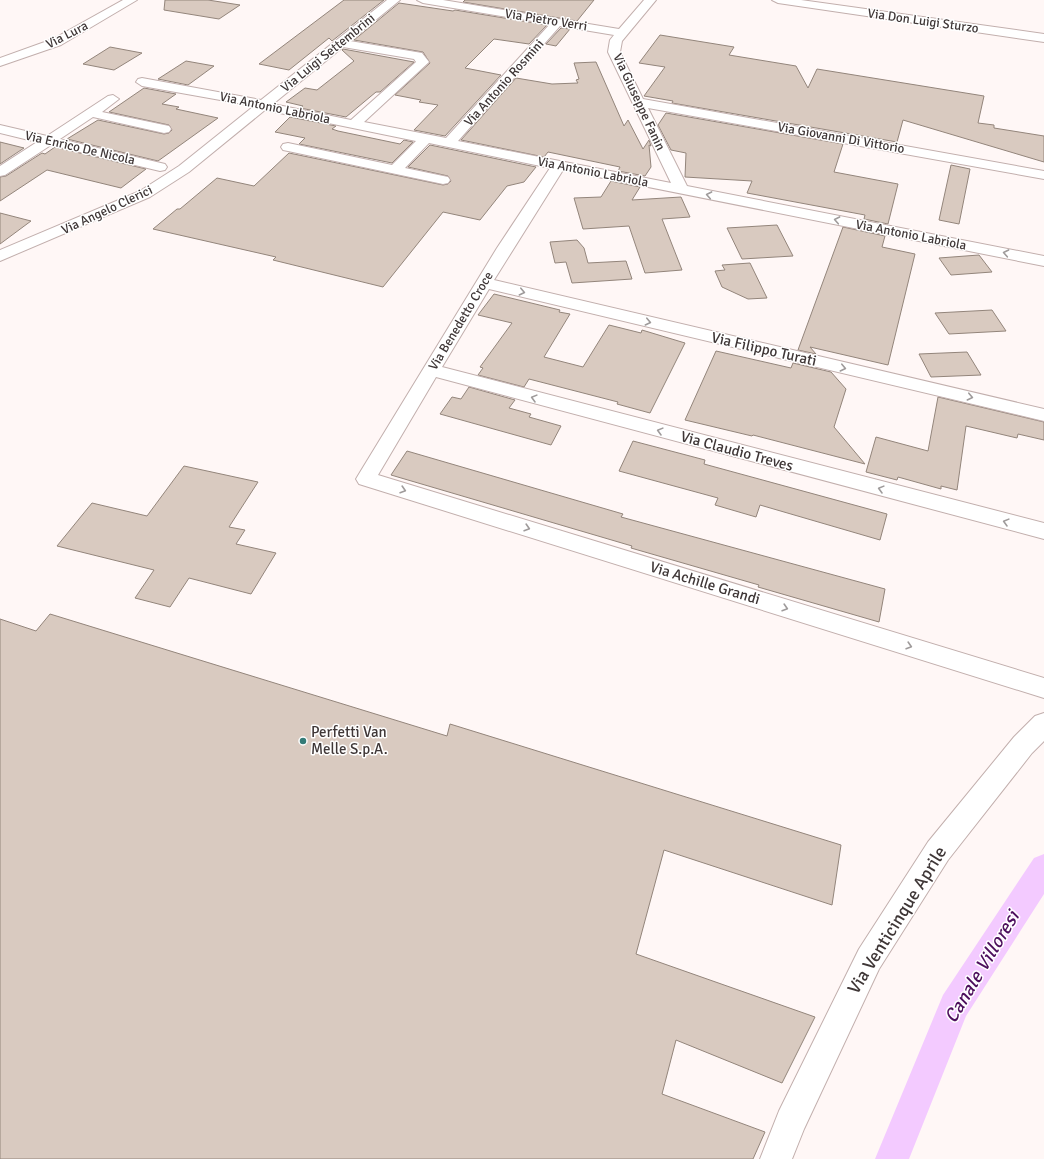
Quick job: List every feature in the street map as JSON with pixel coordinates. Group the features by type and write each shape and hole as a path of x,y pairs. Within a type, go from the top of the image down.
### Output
{"street":[{"name":"Via Lura","path":"0,62 57,42 131,0"},
{"name":"Via Luigi Settembrini","path":"263,105 394,0"},
{"name":"Via Pietro Verri","path":"423,0 622,33"},
{"name":"Via Giuseppe Fanin","path":"650,0 622,33 614,46 614,52 681,189"},
{"name":"Via Don Luigi Sturzo","path":"778,0 1044,38"},
{"name":"Via Antonio Rosmini","path":"449,143 558,22"},
{"path":"341,42 418,56 423,62 354,124"},
{"name":"Via Antonio Labriola","path":"142,82 1044,261"},
{"path":"0,172 113,98"},
{"name":"Via Giovanni Di Vittorio","path":"638,102 1044,175"},
{"name":"Via Angelo Clerici","path":"0,256 145,194 184,169 263,105"},
{"path":"91,113 164,129"},
{"name":"Via Enrico De Nicola","path":"0,129 160,167"},
{"path":"395,170 426,139"},
{"path":"288,147 443,180"},
{"name":"Via Benedetto Croce","path":"366,478 484,283 559,165"},
{"name":"Via Filippo Turati","path":"484,283 1044,415"},
{"name":"Via Claudio Treves","path":"431,370 1044,532"},
{"name":"Via Achille Grandi","path":"366,478 1044,688"},
{"name":"Via Venticinque Aprile","path":"776,1159 790,1122 869,959 938,851 1023,745 1044,724"}],"building":[{"path":"165,0 208,0 240,5 219,19 164,10"},
{"path":"344,0 384,0 332,41 329,38 289,70 259,64"},
{"path":"465,0 594,0 577,21 463,2"},
{"path":"399,3 453,11 455,10 547,25 529,44 494,39 465,68 501,75 445,136 414,130 438,105 419,102 421,100 395,95 430,63 423,52 354,40"},
{"path":"561,28 570,29 556,46 546,44"},
{"path":"660,35 734,47 729,55 796,66 808,88 817,69 984,96 978,123 994,125 994,128 1044,136 1044,162 903,120 897,142 672,103 673,101 644,96 665,67 639,63"},
{"path":"110,47 142,53 114,70 83,64"},
{"path":"342,50 414,62 380,92 376,92 346,117 300,108 303,106 286,102 305,88 317,90 354,61"},
{"path":"186,61 214,66 188,85 158,79"},
{"path":"596,62 624,126 628,120 643,149 649,140 651,146 649,145 651,167 645,176 618,171 620,167 548,152 544,157 461,140 516,78 552,84 578,83 576,80 579,79 574,63"},
{"path":"144,88 176,94 162,104 179,107 176,109 218,118 158,161 67,139 98,120 164,134 169,133 172,130 169,125 109,112"},
{"path":"666,113 843,144 834,172 898,184 888,224 864,219 865,215 747,193 752,181 685,177 686,153 671,150 658,125"},
{"path":"290,117 336,126 332,129 400,144 404,140 413,142 392,163 299,144 305,138 275,132"},
{"path":"0,142 24,148 0,164"},
{"path":"430,145 536,167 524,182 507,186 480,220 443,212 383,287 273,260 276,257 153,229 217,178 254,186 289,153 443,185 448,184 451,181 448,176 408,167"},
{"path":"55,147 146,169 121,188 47,170 0,201 0,177 6,176 42,153 45,154"},
{"path":"951,165 970,169 959,224 939,220"},
{"path":"611,181 640,187 632,200 681,197 690,217 662,219 682,270 645,273 629,226 583,229 574,198 601,197"},
{"path":"0,213 31,221 0,244"},
{"path":"777,225 793,256 742,259 727,228"},
{"path":"843,227 885,236 882,247 915,254 888,365 810,347 816,354 798,350"},
{"path":"577,240 584,248 588,263 626,261 632,279 572,283 566,262 555,263 550,242"},
{"path":"979,255 992,272 951,275 939,258"},
{"path":"750,263 767,298 748,299 722,287 715,271 725,270 722,265"},
{"path":"494,294 560,310 559,312 570,314 544,357 583,367 609,325 641,333 642,330 685,343 650,413 617,404 618,402 529,379 524,387 478,375 483,368 480,367 512,323 478,315"},
{"path":"992,310 1006,331 949,334 935,313"},
{"path":"716,351 791,368 793,363 831,372 846,389 834,427 865,464 753,435 685,420"},
{"path":"967,352 981,375 931,377 919,354"},
{"path":"469,387 515,400 509,408 531,414 529,417 561,426 551,445 440,414 452,397 461,399"},
{"path":"938,397 1044,422 1044,440 1018,434 1017,438 966,426 957,490 941,486 941,489 898,477 897,480 866,472 876,437 928,451"},
{"path":"633,441 705,460 704,464 887,514 880,540 760,505 756,517 715,505 718,498 619,471"},
{"path":"407,451 623,514 621,517 885,589 879,622 631,548 632,546 391,475"},
{"path":"184,466 258,482 229,527 245,530 236,544 276,553 251,594 189,578 170,607 135,598 154,570 57,546 92,503 147,516"},
{"name":"Perfetti Van Melle S.p.A.","path":"50,614 447,736 450,724 841,845 832,905 664,850 636,954 815,1017 782,1083 676,1040 662,1094 765,1132 753,1159 0,1159 0,619 36,631"}],"waterway":[{"name":"Canale Villoresi","path":"892,1159 954,1006 1044,868"}],"place":[{"name":"Perfetti Van Melle S.p.A.","path":"303,741"}]}
